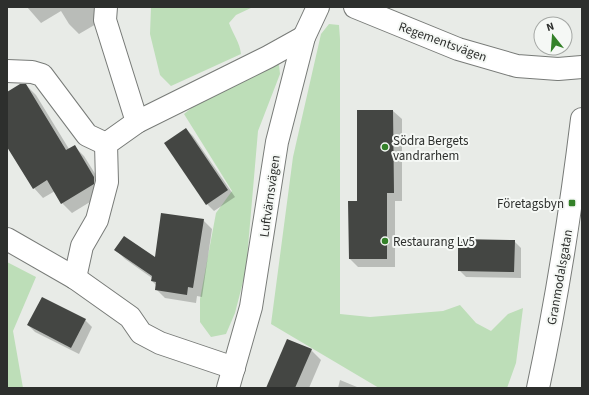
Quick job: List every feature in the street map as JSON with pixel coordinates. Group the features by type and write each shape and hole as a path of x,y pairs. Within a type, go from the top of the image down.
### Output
{"street":[{"path":"106,7 105,20 137,122"},
{"name":"Luftvärnsvägen","path":"231,378 251,307 277,142 304,37 318,7"},
{"name":"Regementsvägen","path":"355,7 458,49 517,66 558,69 582,67"},
{"path":"106,144 137,122 261,61 304,37"},
{"path":"7,71 32,72 42,75 87,136 106,144"},
{"name":"Granmodalsgatan","path":"538,388 552,322 572,202 582,119"},
{"path":"75,278 82,246 97,220 107,182 106,144"},
{"path":"7,239 75,278 130,317 141,333 231,378"}],"green space":[{"path":"151,7 253,7 236,15 229,23 238,42 241,54 171,86 160,75 150,34"},
{"path":"329,24 339,25 340,39 340,314 370,317 443,311 460,305 476,323 491,331 508,314 523,308 516,363 507,388 379,388 271,324 293,157 321,34"},
{"path":"276,62 279,65 280,74 258,131 246,270 235,313 226,334 211,337 200,322 200,299 216,213 232,191 184,114 200,101"},
{"path":"7,262 36,277 13,331 23,388 7,388"}],"building":[{"path":"20,84 26,84 66,150 75,145 94,177 94,184 61,204 47,180 33,189 7,147 7,92"},
{"path":"357,110 393,110 394,193 387,193 387,259 349,259 348,201 357,201"},
{"path":"186,128 228,190 206,205 164,143"},
{"path":"161,213 204,219 193,288 188,287 187,295 155,290 156,282 151,281 152,276 114,250 124,236 155,257"},
{"path":"458,239 515,240 514,272 458,271"},
{"path":"42,297 86,319 71,348 27,325"},
{"path":"287,339 312,349 295,388 266,388"}],"place":[{"name":"Södra Bergets vandrarhem","path":"385,147"},
{"name":"Företagsbyn","path":"572,203"},
{"name":"Restaurang Lv5","path":"385,241"}]}
